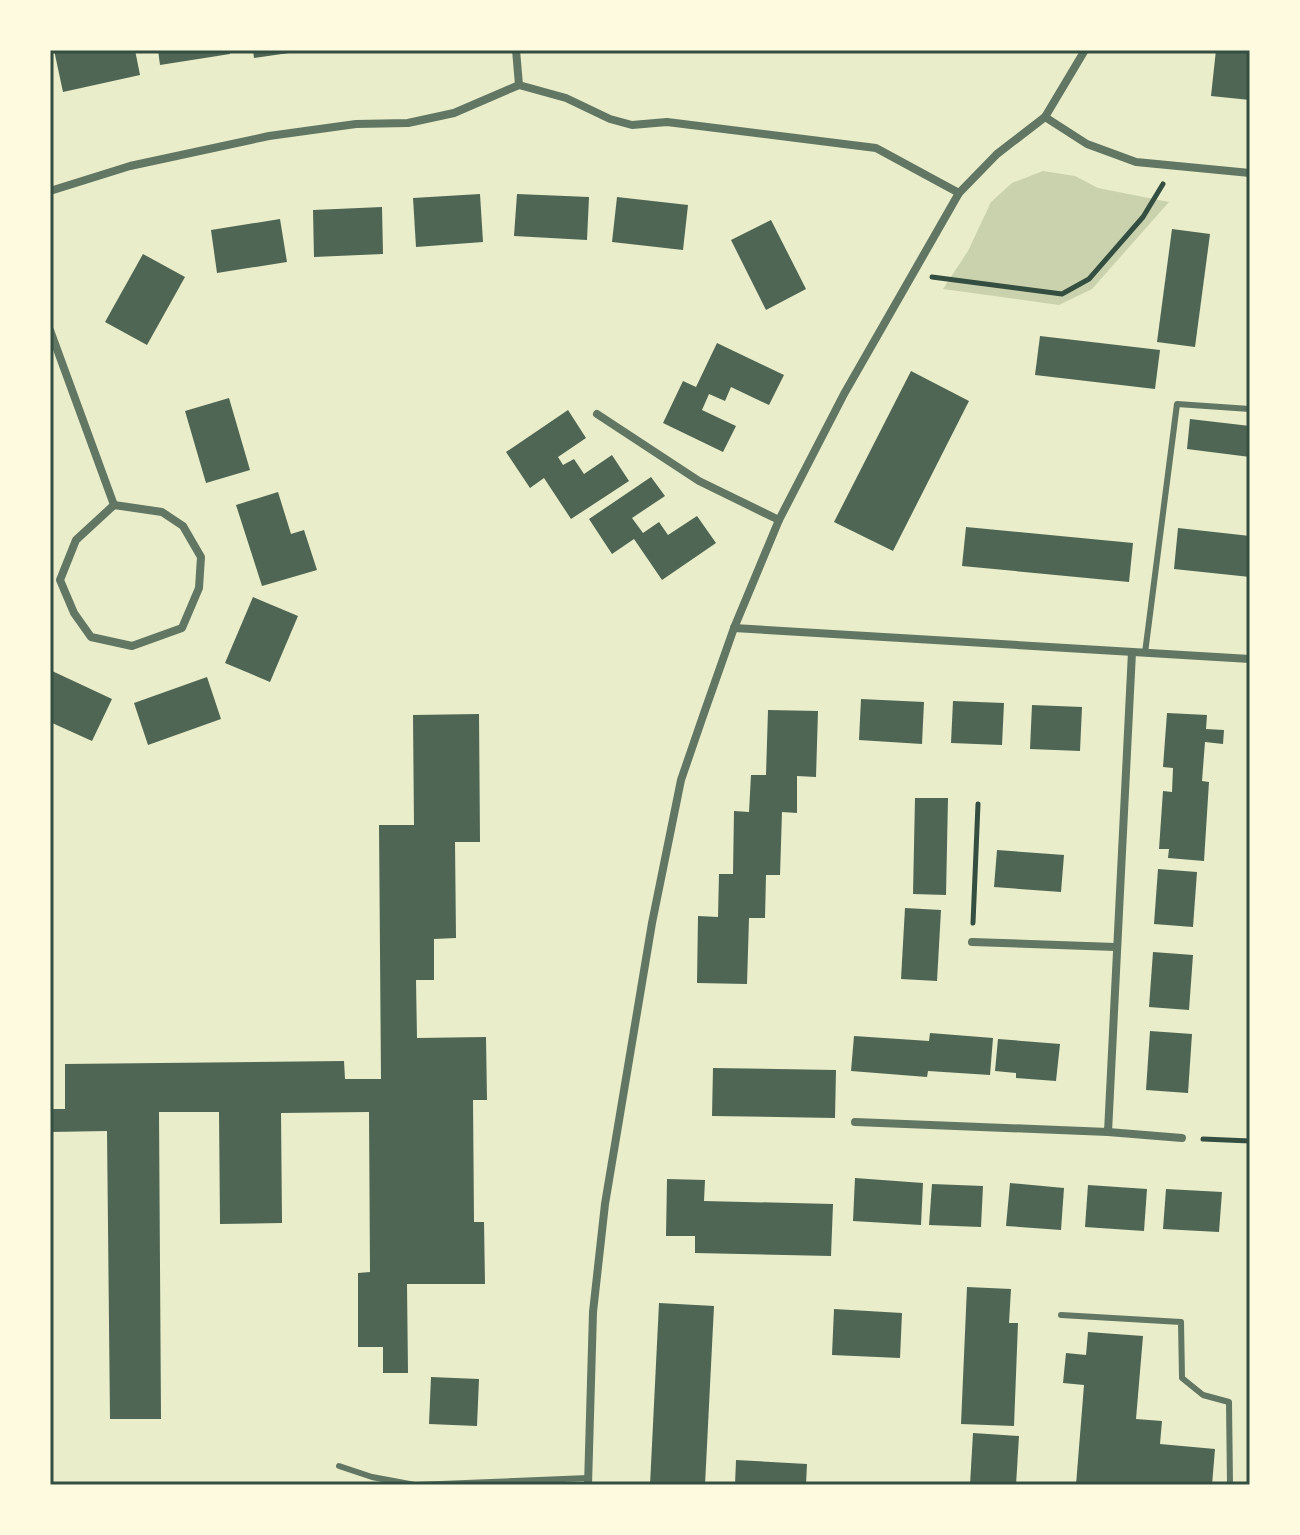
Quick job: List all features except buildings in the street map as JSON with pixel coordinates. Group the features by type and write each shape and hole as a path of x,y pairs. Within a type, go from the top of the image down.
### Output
{"street":[{"path":"516,50 519,85"},
{"path":"588,1482 593,1312 605,1204 637,996 681,780 734,628 779,520 844,394 959,193 997,154 1045,117 1085,50"},
{"path":"50,191 130,166 269,136 356,124 408,123 454,113 519,85 566,98 610,119 632,125 667,122 876,148 959,193"},
{"path":"1045,117 1087,144 1136,162 1250,173"},
{"path":"50,330 114,505"},
{"path":"597,414 699,481 779,520"},
{"path":"114,505 162,512 183,526 201,557 199,588 182,628 132,646 91,637 74,613 60,580 76,540 114,505"},
{"path":"734,628 1250,659"},
{"path":"1108,1132 1132,652"},
{"path":"972,942 1115,947"},
{"path":"855,1122 1182,1138"}],"lane":[{"path":"1145,653 1177,404 1250,409"},
{"path":"1061,1315 1181,1322 1182,1378 1203,1395 1229,1402 1230,1485"},
{"path":"339,1466 372,1477 415,1485 588,1482"}],"path":[{"path":"913,275 1062,294 1089,279 1143,217 1174,166"},
{"path":"972,942 978,804"},
{"path":"1182,1138 1250,1141"}],"green space":[{"path":"1043,171 1075,176 1098,188 1169,202 1092,289 1059,305 943,289 968,251 991,202 1012,183"}]}
